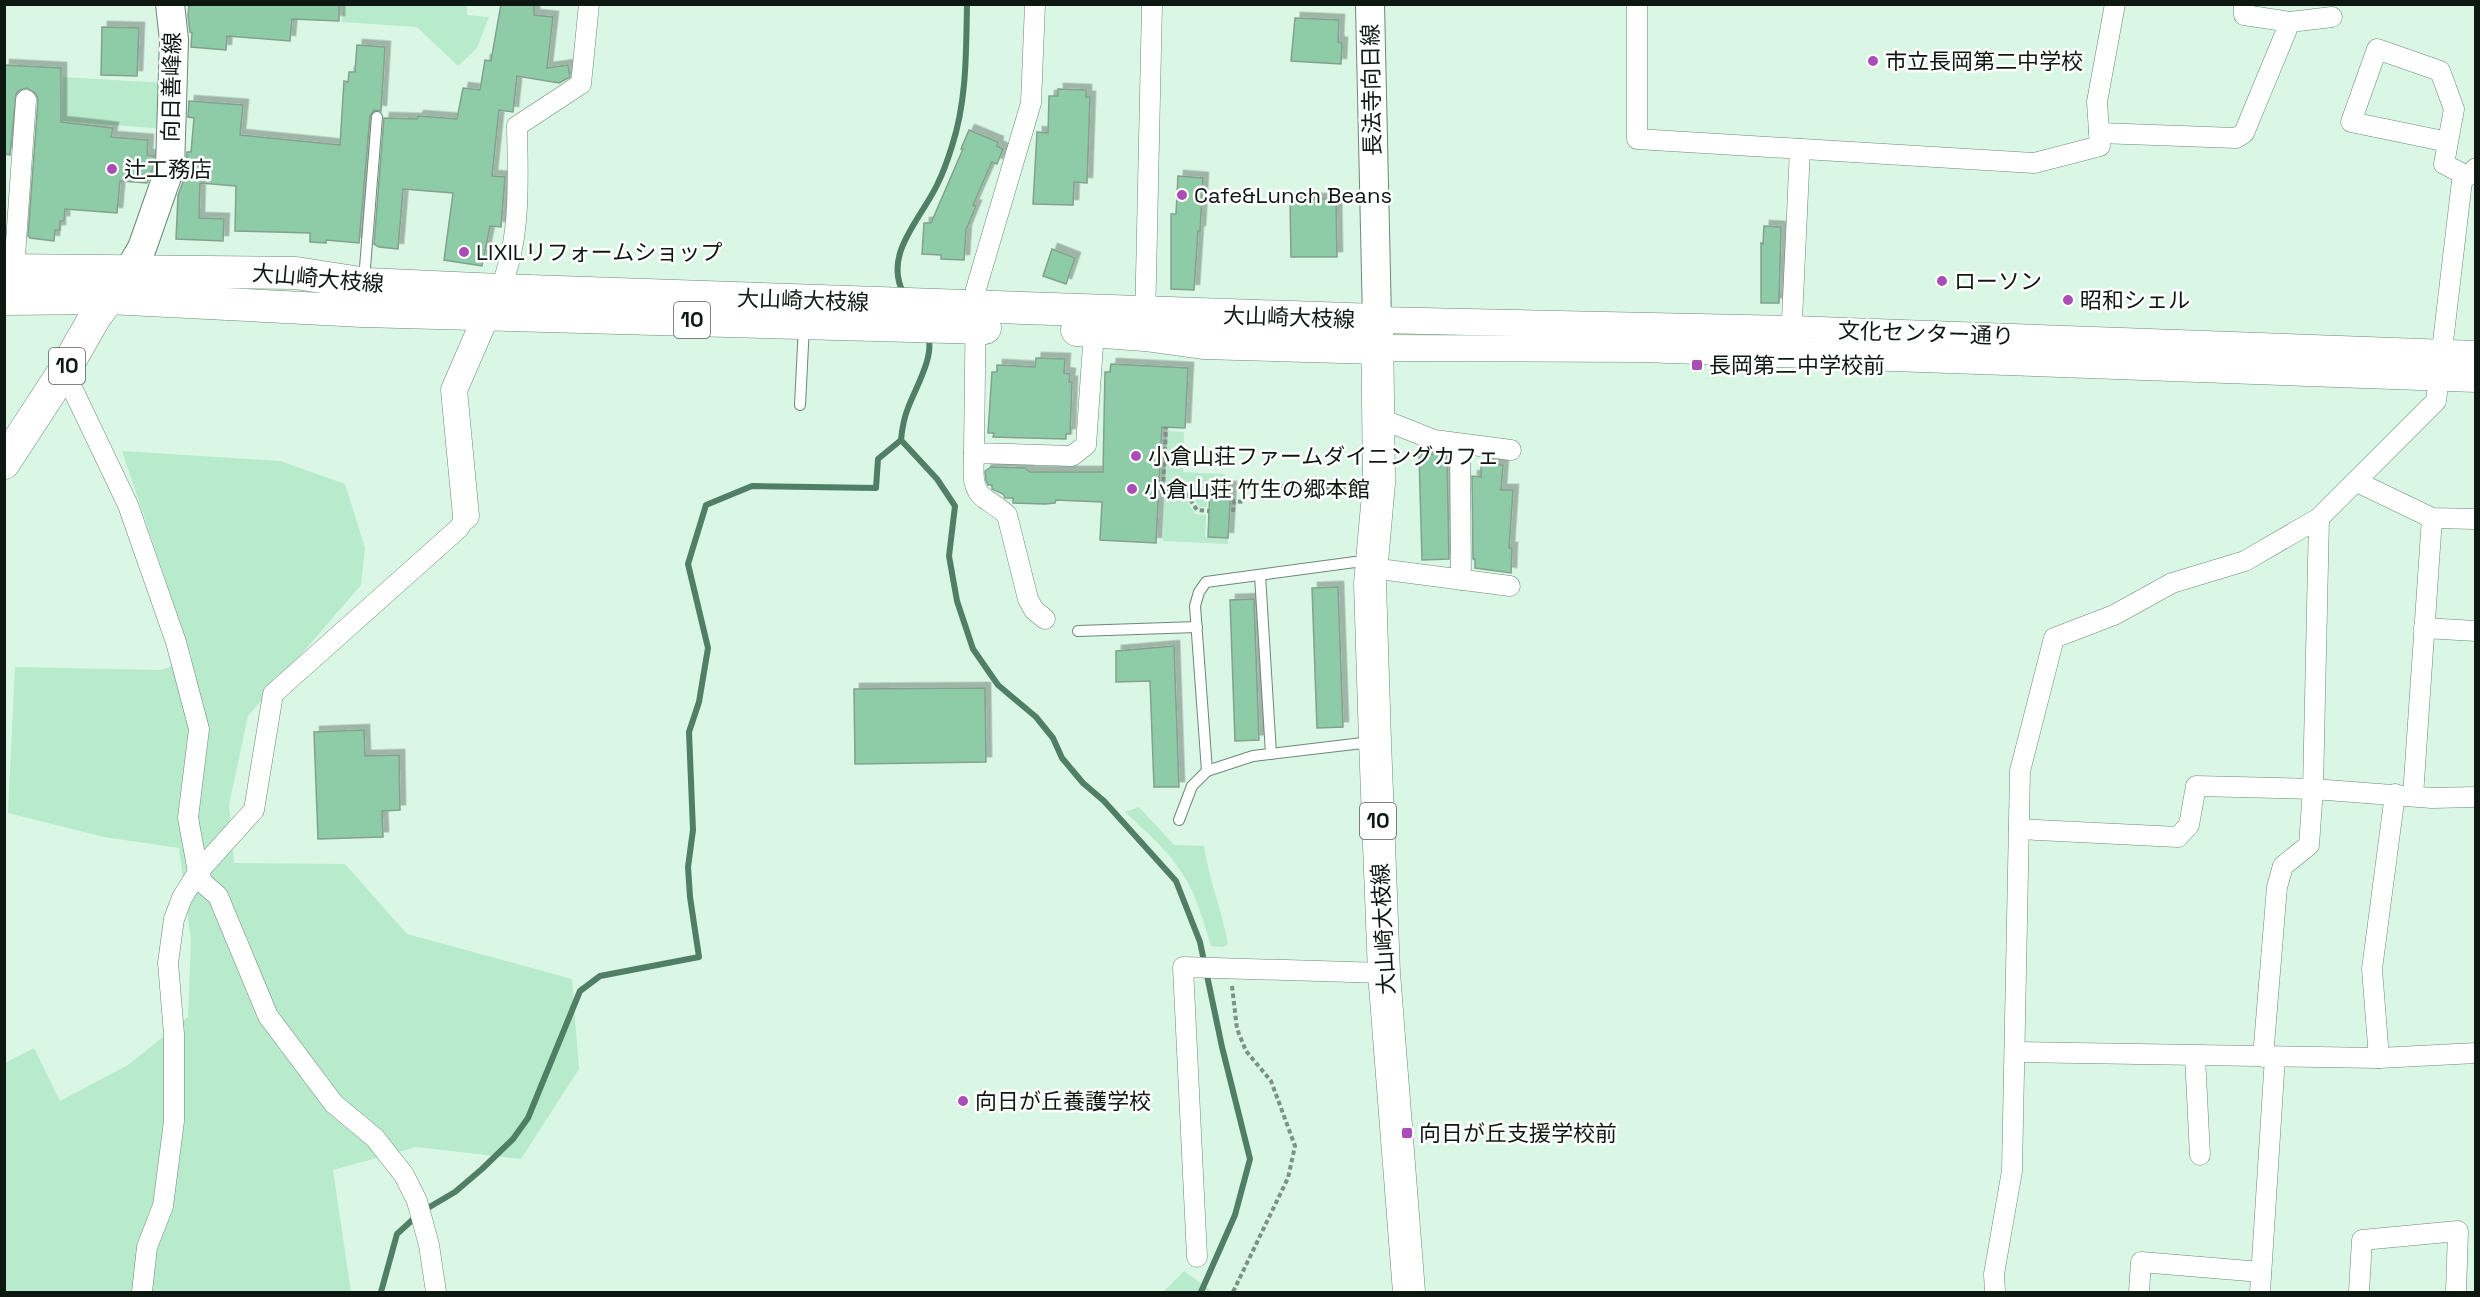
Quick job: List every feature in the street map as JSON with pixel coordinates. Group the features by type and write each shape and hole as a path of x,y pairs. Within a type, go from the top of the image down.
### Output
{"main road":[{"name":"向日善峰線","path":"129,270 142,248 170,168 174,40 170,4"},
{"name":"長法寺向日線","path":"1370,4 1378,334"},
{"name":"大山崎大枝線","path":"9,270 296,273 493,302 804,323 976,317 1094,331 1145,323"},
{"name":"10","path":"4,463 64,371 94,317 129,270"},
{"name":"大山崎大枝線","path":"4,299 108,298 362,311 493,302 1145,323 1203,343 1378,334 1379,483 1371,566 1375,741 1384,973 1409,1293"}],"street":[{"path":"142,1293 147,1247 163,1206 174,1121 174,1034 168,963 170,940 182,898 198,872 254,810 273,694 459,528 466,516 454,390 506,277 518,200 518,126 581,84 589,4"},
{"path":"1035,4 1031,103 976,289 974,481 982,497 1007,515 1028,599 1034,610 1046,619"},
{"path":"1145,323 1152,4"},
{"path":"1637,4 1637,139 2034,163 2100,146 2097,102 2115,4"},
{"path":"2244,4 2244,15 2290,21 2332,16"},
{"path":"2099,132 2236,138 2244,134 2290,21"},
{"path":"1995,1293 1994,1274 2012,1171 2020,771 2054,638 2114,615 2172,583 2245,561 2319,518 2436,401 2444,351 2462,181 2471,172 2444,164 2448,142 2454,109 2440,71 2377,49 2351,122 2448,142"},
{"path":"9,270 26,99"},
{"path":"1790,354 1800,149"},
{"name":"文化センター通り","path":"1378,334 1792,329 2444,351 2475,354"},
{"path":"974,453 1072,456 1086,445 1094,331"},
{"name":"文化センター通り","path":"1378,334 1642,349 2475,379"},
{"path":"64,371 128,505 176,642 199,729 188,818 198,872 203,883 218,896 268,1016 334,1104 375,1138 404,1174 417,1201 429,1245 436,1293"},
{"path":"1379,418 1434,440 1511,450"},
{"path":"1460,445 1461,580"},
{"path":"2357,482 2432,518 2475,519"},
{"path":"2260,1293 2277,887 2283,866 2309,845 2313,789 2319,518"},
{"path":"2379,1058 2372,969 2376,923 2404,795 2424,628 2432,518"},
{"path":"1371,566 1510,586"},
{"path":"2424,628 2475,631"},
{"path":"2019,829 2178,837 2189,825 2196,786 2475,797"},
{"path":"1197,1257 1183,967 1384,973"},
{"path":"2015,1052 2379,1058 2475,1053"},
{"path":"2195,1056 2200,1155"},
{"path":"2359,1293 2362,1240 2458,1232 2456,1293"},
{"path":"2139,1293 2141,1262 2261,1272"}],"lane":[{"path":"363,283 377,117"},
{"path":"800,405 804,323"},
{"path":"1207,771 1196,606 1199,592 1206,582 1355,562 1371,566"},
{"path":"1260,575 1270,754"},
{"path":"1078,631 1197,627"},
{"path":"1179,820 1192,786 1207,771 1234,761 1270,754 1375,741"}],"path":[{"path":"1166,427 1161,489 1184,490 1197,510 1209,511"},
{"path":"1233,512 1234,501 1244,502 1245,484 1357,489"},
{"path":"1230,969 1237,1029 1246,1051 1271,1081 1295,1146 1288,1178 1233,1293"}],"green space":[{"path":"344,4 467,5 467,15 489,17 477,48 458,66 417,27 342,22"},
{"path":"63,77 166,83 165,129 61,121"},
{"path":"1168,431 1184,432 1183,472 1225,474 1225,485 1208,484 1207,507 1199,507 1187,487 1166,486"},
{"path":"122,451 280,461 345,484 365,548 361,585 248,716 229,805 234,863 345,864 407,934 572,979 579,1069 521,1159 416,1147 333,1170 351,1292 5,1292 5,1063 34,1048 60,1101 128,1065 188,1017 191,941 179,848 104,837 8,813 15,667 161,670 192,658"},
{"path":"1165,493 1183,494 1195,514 1206,515 1205,537 1228,539 1228,544 1163,541"},
{"path":"1139,807 1174,845 1204,846 1228,944 1223,947 1211,946 1196,899 1182,873 1163,848 1125,812"},
{"path":"1184,1271 1213,1292 1163,1292"}],"building":[{"path":"189,4 339,4 339,21 292,19 290,41 227,36 226,50 191,47"},
{"path":"501,4 534,4 534,15 553,17 547,68 568,65 570,77 559,83 517,76 513,112 499,110 492,176 505,177 501,227 490,226 482,266 444,260 453,193 403,189 398,249 379,247 374,244 384,118 417,119 418,116 457,119 463,88 480,90 485,60 491,61"},
{"path":"1295,18 1339,20 1338,42 1342,43 1341,64 1291,61"},
{"path":"102,27 139,28 137,76 101,75"},
{"path":"357,45 385,47 381,111 374,110 370,116 359,243 326,240 326,243 310,242 310,233 235,231 236,186 200,183 199,218 224,219 223,241 176,239 178,196 186,173 187,152 191,152 194,118 188,117 189,101 243,105 240,135 340,145 344,81 348,82 349,72 355,72"},
{"path":"4,65 61,68 61,122 113,128 111,137 148,140 147,155 154,156 154,165 147,183 120,181 117,213 65,209 64,221 60,221 60,230 55,230 54,241 28,236 38,100 36,94 27,88 16,94 10,155 4,154"},
{"path":"1058,89 1086,90 1086,97 1090,97 1087,183 1074,182 1073,205 1033,204 1037,132 1048,133 1049,96 1058,96"},
{"path":"969,130 998,142 997,146 1003,149 997,164 992,162 973,205 976,206 966,230 964,260 941,259 941,255 922,254 924,223 931,223"},
{"path":"1178,176 1203,178 1194,290 1171,289 1171,214 1176,214"},
{"path":"1290,199 1336,199 1337,257 1291,257"},
{"path":"1764,226 1781,227 1779,303 1761,303 1761,243 1763,244"},
{"path":"1052,249 1075,258 1066,284 1043,276"},
{"path":"1036,358 1065,359 1064,373 1070,374 1069,382 1072,382 1070,434 1066,434 1066,439 993,437 994,433 988,433 992,372 997,372 997,365 1035,367"},
{"path":"1111,364 1188,368 1185,428 1162,427 1156,543 1100,540 1102,502 1056,500 1055,503 1045,504 1013,503 1013,498 1005,498 1003,494 992,489 992,485 988,485 986,480 985,471 991,467 1025,468 1030,472 1103,472 1105,372 1110,372"},
{"path":"1419,454 1447,454 1449,559 1422,560"},
{"path":"1481,464 1503,465 1501,490 1513,490 1509,548 1512,548 1511,573 1475,568 1472,476 1481,477"},
{"path":"1210,486 1231,487 1228,538 1208,537"},
{"path":"1338,587 1343,727 1317,728 1312,588"},
{"path":"1254,599 1259,740 1235,741 1230,600"},
{"path":"1174,646 1179,787 1154,787 1150,681 1116,682 1116,651"},
{"path":"985,688 986,762 855,764 854,689"},
{"path":"364,730 365,756 399,755 400,810 382,811 383,837 318,839 314,732"}],"waterway":[{"path":"904,294 898,280 901,251 939,180 949,156 961,111 965,76 967,4"},
{"path":"928,336 927,363 907,412 901,440 937,479 955,506 949,556 957,601 973,649 998,685 1036,717 1053,738 1062,758 1083,783 1104,801 1176,881 1200,942 1222,1047 1250,1159 1235,1215 1201,1292"},
{"path":"381,1292 397,1234 421,1212 455,1192 482,1169 513,1139 528,1118 580,991 600,976 699,957 688,867 693,830 689,732 699,702 708,648 688,564 706,505 752,486 876,488 878,459 901,440"}],"place":[{"name":"市立長岡第二中学校","path":"1873,61"},
{"name":"辻工務店","path":"112,169"},
{"name":"Cafe&Lunch Beans","path":"1182,195"},
{"name":"LIXILリフォームショップ","path":"464,252"},
{"name":"ローソン","path":"1942,281"},
{"name":"昭和シェル","path":"2068,300"},
{"name":"長岡第二中学校前","path":"1697,365"},
{"name":"小倉山荘ファームダイニングカフェ","path":"1136,456"},
{"name":"小倉山荘 竹生の郷本館","path":"1132,489"},
{"name":"向日が丘養護学校","path":"963,1101"},
{"name":"向日が丘支援学校前","path":"1407,1133"}]}
